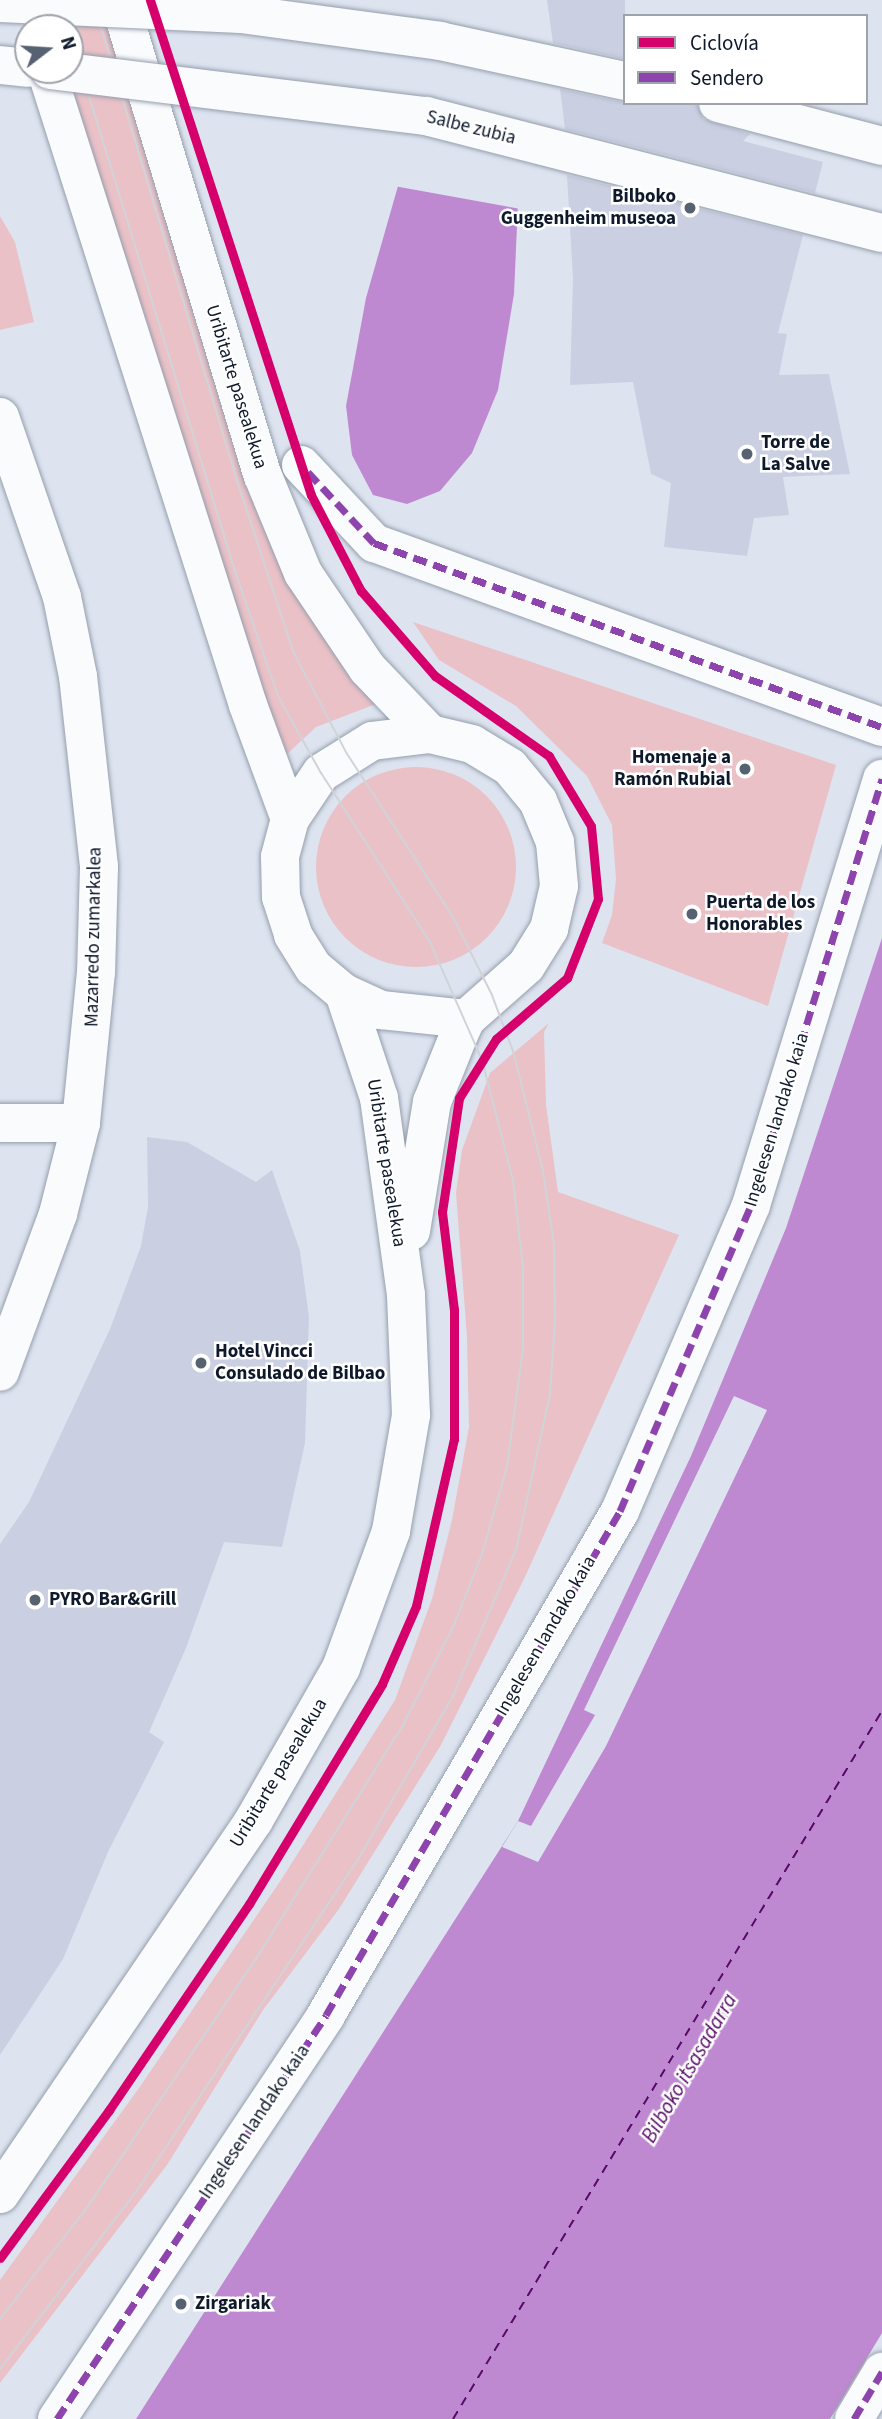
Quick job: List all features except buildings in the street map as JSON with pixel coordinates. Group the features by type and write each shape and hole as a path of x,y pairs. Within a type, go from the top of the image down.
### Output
{"street":[{"name":"Uribitarte pasealekua","path":"119,0 263,476 303,573 367,668 430,734"},
{"path":"0,3 241,14 440,41 623,81"},
{"name":"Salbe zubia","path":"84,76 426,116 882,233"},
{"path":"29,84 290,819"},
{"path":"726,105 882,146"},
{"name":"Mazarredo zumarkalea","path":"0,417 62,597 79,676 91,769 99,867 96,972 81,1123 58,1214 0,1372"},
{"path":"301,465 374,543 882,727"},
{"path":"430,734 472,744 510,767 538,801 555,842 559,886 549,929 526,966 466,1019 381,1010 344,993 314,968 292,935 281,897 280,870 290,819 321,773 347,754 372,741 430,734"},
{"name":"Ingelesen landako kaia","path":"57,2419 326,2015 620,1511 751,1205 882,779"},
{"name":"Uribitarte pasealekua","path":"0,2194 38,2134 254,1820 341,1668 391,1531 411,1415 406,1296 379,1098 344,993"},
{"name":"Uribitarte pasealekua","path":"406,1296 413,1202 432,1102 466,1019"},
{"path":"0,1123 81,1123"},
{"path":"0,2160 38,2134"},
{"path":"853,2419 882,2372"}],"shaded area":[{"path":"20,0 119,0 263,476 394,697 316,727 271,769 48,84 84,84 84,14 25,14"},
{"path":"0,216 15,242 34,322 0,330"},
{"path":"413,622 836,765 768,1006 602,943 612,915 616,879 612,825 587,776 516,706 439,660"},
{"path":"416,767 454,775 471,784 486,797 499,812 508,829 516,867 508,905 499,922 486,937 471,950 454,959 416,967 378,959 361,950 346,937 333,922 324,905 316,867 324,829 333,812 346,797 361,784 378,775"},
{"path":"549,1023 544,1032 546,1105 558,1192 679,1235 525,1577 441,1745 339,1909 263,2010 167,2165 0,2383 0,2280 139,2088 281,1880 395,1700 432,1599 452,1520 469,1427 467,1337 456,1193 462,1150 490,1073"}],"water":[{"path":"402,172 518,203 514,294 498,390 472,453 440,491 407,504 373,495 352,455 346,406 366,298"},
{"name":"Bilboko itsasadarra","path":"882,938 882,2333 830,2419 136,2419 518,1821 691,1456 786,1228"}],"pier":[{"path":"400,0 533,0 521,209 394,186 408,99"},
{"path":"734,1396 767,1410 606,1746 538,1862 502,1847 518,1821 531,1826 595,1715 584,1710"}],"ferry route":[{"path":"453,2419 882,1711"}],"tram line":[{"path":"58,0 63,14"},
{"path":"0,2369 138,2189 357,1861 453,1696 516,1550 550,1394 555,1320 554,1244 543,1171 513,1051 492,995 453,917 347,754 293,651 238,484 93,0"},
{"path":"0,2319 86,2209 259,1954 403,1725 454,1625 482,1554 507,1466 523,1349 523,1268 513,1180 482,1060 430,942 321,773 278,696 235,571 84,80"}],"marked path":[{"path":"308,472 374,543 882,727"},
{"path":"57,2419 326,2015 620,1511 751,1205 882,779"},
{"path":"854,2419 882,2372"}],"cycle path":[{"path":"0,2258 109,2110 249,1904 382,1684 416,1606 454,1439 454,1310 442,1212 459,1098 496,1039 567,978 598,899 591,826 549,756 435,676 361,591 311,495 150,0"}],"place":[{"name":"Bilboko Guggenheim museoa","path":"690,208"},
{"name":"Torre de La Salve","path":"747,454"},
{"name":"Homenaje a Ramón Rubial","path":"745,769"},
{"name":"Puerta de los Honorables","path":"692,914"},
{"name":"Hotel Vincci Consulado de Bilbao","path":"201,1363"},
{"name":"PYRO Bar&Grill","path":"35,1600"},
{"name":"Zirgariak","path":"181,2304"}]}
